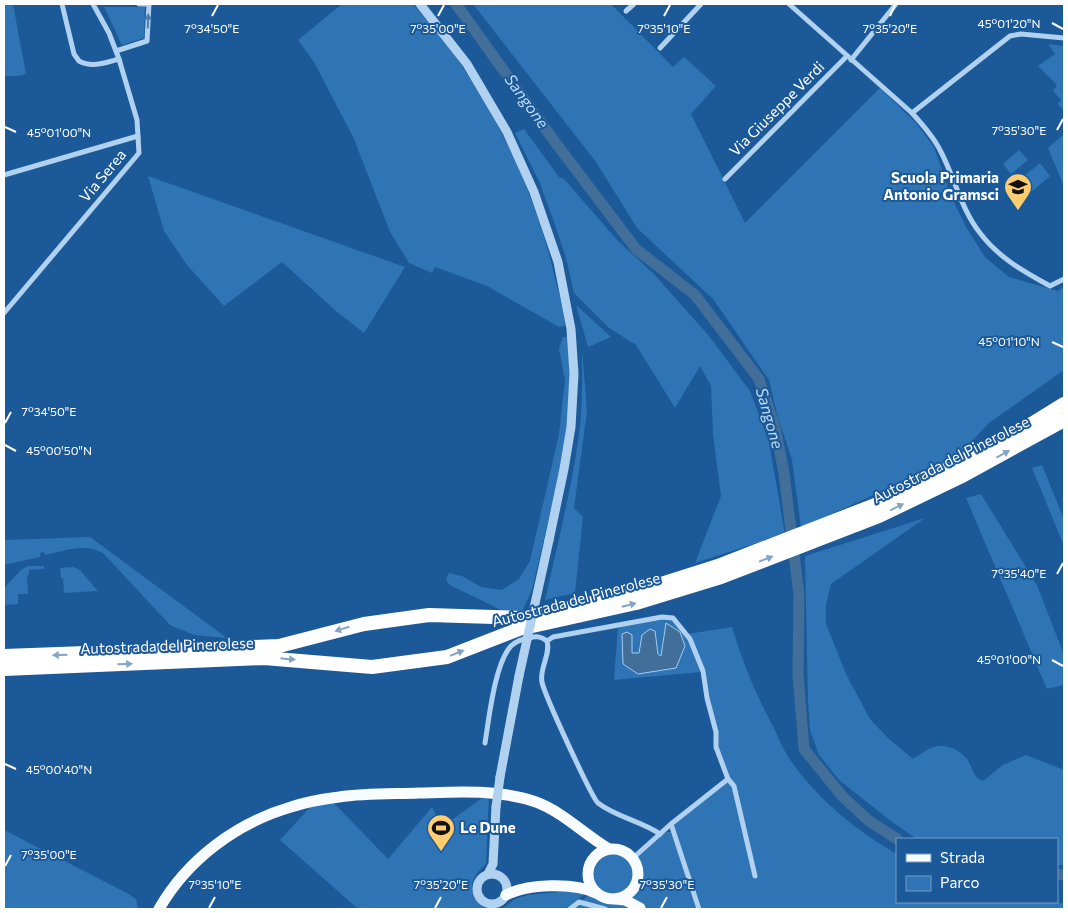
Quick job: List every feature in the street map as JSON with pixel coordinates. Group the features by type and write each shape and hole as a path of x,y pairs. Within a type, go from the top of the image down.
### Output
{"highway":[{"name":"Autostrada del Pinerolese","path":"4,656 279,646 364,624 429,616 523,618 575,607 719,572 874,505 940,473 1030,425 1064,404"},
{"name":"Autostrada del Pinerolese","path":"4,668 264,658 372,667 436,660 519,629 636,603 853,526 879,516 960,477 1064,420"}],"main road":[{"path":"159,909 170,890 183,874 222,841 259,819 291,806 341,796 469,792 491,793 535,802 554,810 609,849 622,850 633,858 638,871 636,896 641,908"},
{"path":"572,822 588,843 592,860"},
{"path":"568,885 580,880 588,872 592,860 609,849"},
{"path":"588,872 591,887 598,894"},
{"path":"501,898 522,889 568,885 584,888 603,897 625,900 641,908"},
{"path":"616,899 630,893 636,885"}],"street":[{"path":"62,4 79,62 97,65 119,59"},
{"name":"Via Serea","path":"4,313 139,153 137,120 119,59 109,33 93,4"},
{"path":"116,51 147,41 149,4 139,4"},
{"path":"420,4 467,64 507,132 534,192 558,262 570,329 574,374 571,427 564,469 519,676 500,777 496,807 492,874"},
{"path":"626,12 634,4"},
{"path":"660,48 701,4"},
{"path":"789,4 912,113 924,127 940,150 955,186 979,232 1000,255 1050,286 1064,279"},
{"name":"Via Giuseppe Verdi","path":"724,179 849,58 896,4"},
{"path":"912,113 1010,36 1021,34 1064,38"},
{"path":"4,175 138,136"},
{"path":"547,641 553,637 662,617 673,618 690,639 701,665 716,732 718,754 728,779 734,786 755,876"},
{"path":"485,743 499,668 512,644 526,638 538,636 547,641"},
{"path":"547,641 548,648 541,680 596,802 640,822 660,834"},
{"path":"633,858 670,824 728,779"},
{"path":"670,824 699,909"},
{"path":"492,874 501,876 501,898 486,906 479,896 477,888 481,879 492,874"},
{"path":"570,909 579,902 605,909"}],"green space":[{"path":"4,4 13,4 26,74 4,76"},
{"path":"342,4 413,4 441,37 463,68 511,152 536,212 546,243 565,326 559,327 487,286 435,267 432,273 409,263 390,232 354,139 314,62 298,40"},
{"path":"473,4 611,4 673,67 684,57 716,86 691,114 745,223 880,88 916,123 934,147 951,196 966,227 985,257 1009,277 1058,291 1064,286 1064,370 989,423 973,440 972,450 801,528 792,460 777,414 769,380 713,299 637,228 596,162"},
{"path":"104,7 145,7 144,38 122,45"},
{"path":"1048,44 1064,46 1064,111 1058,104 1061,100 1053,91 1057,85 1038,66 1055,54"},
{"path":"524,129 559,177 564,179 618,241 654,274 709,336 750,391 769,442 785,534 695,563 721,496 713,434 711,386 700,366 675,408 636,345 609,328 574,293 566,258 539,181 515,133"},
{"path":"1064,134 1064,186 1048,148"},
{"path":"1019,150 1028,160 1011,174 1003,164"},
{"path":"1040,163 1050,176 1029,194 1018,181"},
{"path":"148,176 405,267 364,333 336,311 282,262 224,306 187,265 164,231"},
{"path":"576,305 611,337 588,347"},
{"path":"563,337 568,337 571,379 568,425 562,462 532,590 522,612 501,610 450,585 446,580 449,573 462,576 481,587 502,590 519,579 530,561 559,434 565,380 559,349"},
{"path":"582,349 587,411 574,508 583,517 575,593 545,600 567,501 580,430"},
{"path":"1042,465 1064,519 1064,546 1032,468"},
{"path":"981,494 1037,585 1064,655 1064,685 1047,689 966,498"},
{"path":"925,518 831,584 826,605 826,624 846,674 870,719 889,739 913,759 935,746 946,746 966,757 975,774 983,781 1003,765 1026,755 1064,770 1064,865 1058,865 1058,838 916,838 839,780 819,755 810,730 805,556"},
{"path":"90,537 227,638 194,635 170,625 104,554 97,550 82,548 45,555 44,552 40,553 40,557 4,565 4,540"},
{"path":"27,566 44,566 44,569 29,570 29,575 27,576 28,594 18,594 18,604 4,605 4,588"},
{"path":"73,567 80,570 98,591 64,593 60,568"},
{"path":"670,619 675,622 685,635 701,672 614,680 618,628","holes":["655,632 658,654 662,656 663,635 676,668 623,663 632,635 632,654 639,653 642,635"]},
{"path":"732,627 745,666 756,691 791,761 816,791 841,815 868,836 896,853 896,903 1058,903 1064,904 1064,909 702,909 673,825 727,783 730,783 719,754 704,671 687,634"},
{"name":"Le Dune","path":"489,793 486,864 477,873 472,883 473,896 485,909 358,909 280,840 312,805 334,803 388,859 432,807 442,827"},
{"path":"4,830 127,893 136,899 138,909 4,909"},
{"path":"671,832 698,909 572,909 598,887 594,879 594,871 600,858 613,854 621,855 629,860 660,834"},
{"path":"580,890 587,892 566,909 502,909 515,899 528,895"}],"shaded area":[{"path":"666,623 680,632 685,646 676,668 638,674 623,664 622,634 627,632 632,635 632,653 639,653 642,635 650,629 655,631 658,654 661,656"}],"waterway":[{"name":"Sangone","path":"456,4 555,142 636,249 695,295 759,379 775,427 784,473 799,595 798,674 804,749 843,797 869,821 896,838"},
{"name":"Sangone","path":"1058,874 1064,875"}],"place":[{"name":"Scuola Primaria Antonio Gramsci","path":"1018,211"},
{"name":"Le Dune","path":"441,852"}]}
